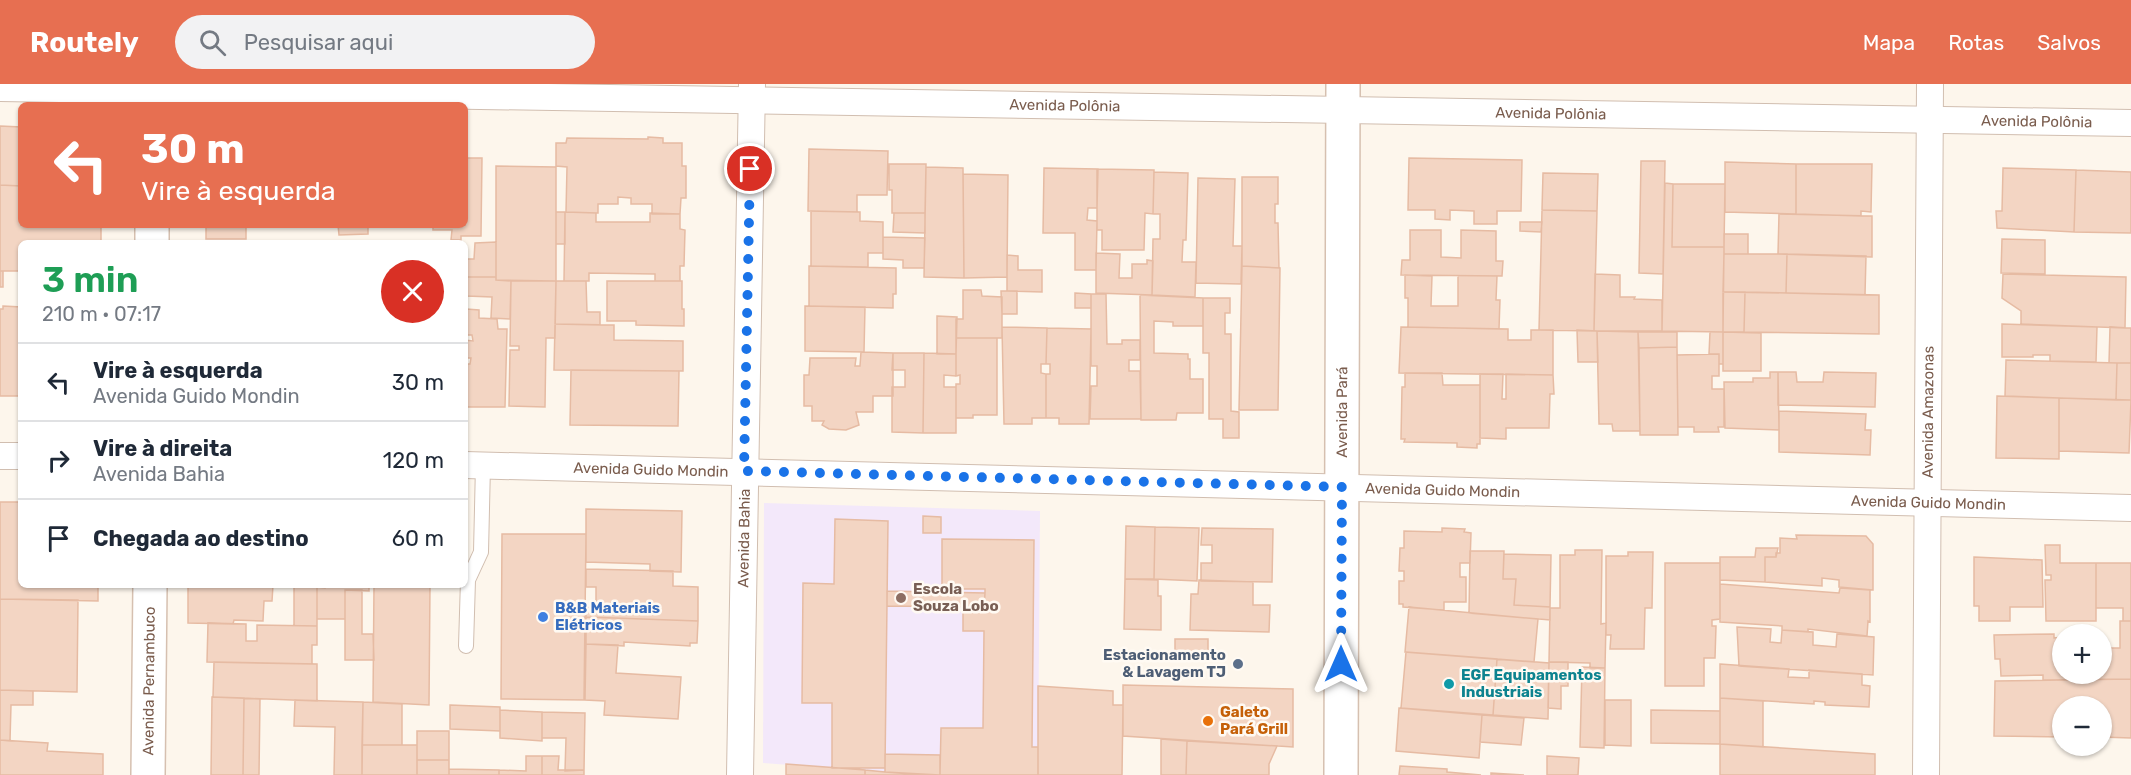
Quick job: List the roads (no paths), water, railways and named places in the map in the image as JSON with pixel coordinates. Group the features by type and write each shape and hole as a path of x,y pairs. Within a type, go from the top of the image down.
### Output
{"street":[{"name":"Avenida Amazonas","path":"1926,775 1930,84"},
{"name":"Avenida Polônia","path":"0,88 153,93 752,92 1342,97 1930,120 2131,123"},
{"name":"Avenida Bahia","path":"740,775 752,92"},
{"name":"Avenida Pará","path":"1341,775 1342,97"},
{"path":"0,456 18,456"},
{"name":"Avenida Guido Mondin","path":"474,465 2131,508"},
{"name":"Avenida Pernambuco","path":"148,775 150,588"}],"lane":[{"path":"468,580 482,552 474,465"},
{"path":"466,646 468,588"}],"place":[{"name":"Escola Souza Lobo","path":"901,598"},
{"name":"B&B Materiais Elétricos","path":"543,617"},
{"name":"Estacionamento & Lavagem TJ","path":"1238,664"},
{"name":"EGF Equipamentos Industriais","path":"1449,684"},
{"name":"Galeto Pará Grill","path":"1208,721"}]}
